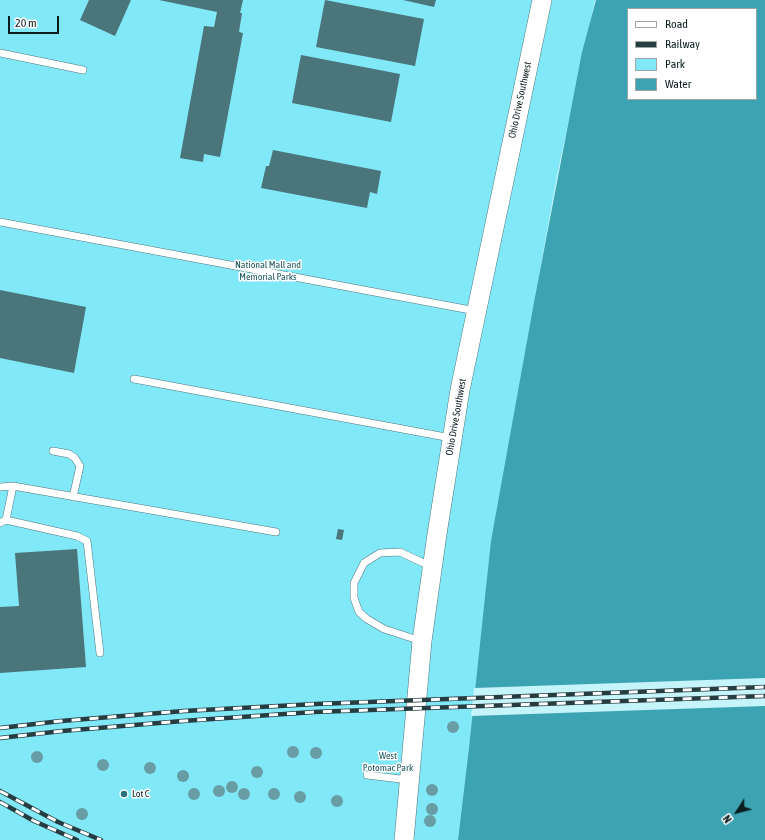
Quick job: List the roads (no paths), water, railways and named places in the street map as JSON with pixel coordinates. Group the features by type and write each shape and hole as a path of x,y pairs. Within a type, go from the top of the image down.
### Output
{"street":[{"name":"Ohio Drive Southwest","path":"404,840 422,641 452,438 476,311 542,0"}],"lane":[{"path":"0,53 83,70"},
{"path":"0,222 476,311"},
{"path":"134,380 452,438"},
{"path":"53,451 69,454 75,458 80,466 73,497"},
{"path":"13,486 3,521 77,536 87,541 100,653"},
{"path":"0,487 13,486 276,532"},
{"path":"422,641 384,628 367,619 359,612 354,598 354,583 364,563 380,553 400,552 432,567"},
{"path":"367,775 410,780"}],"water":[{"path":"596,0 765,0 765,840 458,840 491,541 534,302 582,52"}],"railway":[{"path":"0,728 61,721 184,711 316,704 765,687"},
{"path":"0,738 62,731 314,712 765,696"},
{"path":"0,791 58,822 101,840"},
{"path":"0,802 34,821 77,840"}],"place":[{"name":"Lot C","path":"124,794"}],"park label":[{"name":"National Mall and Memorial Parks","path":"268,270"},
{"name":"West Potomac Park","path":"388,762"}]}
